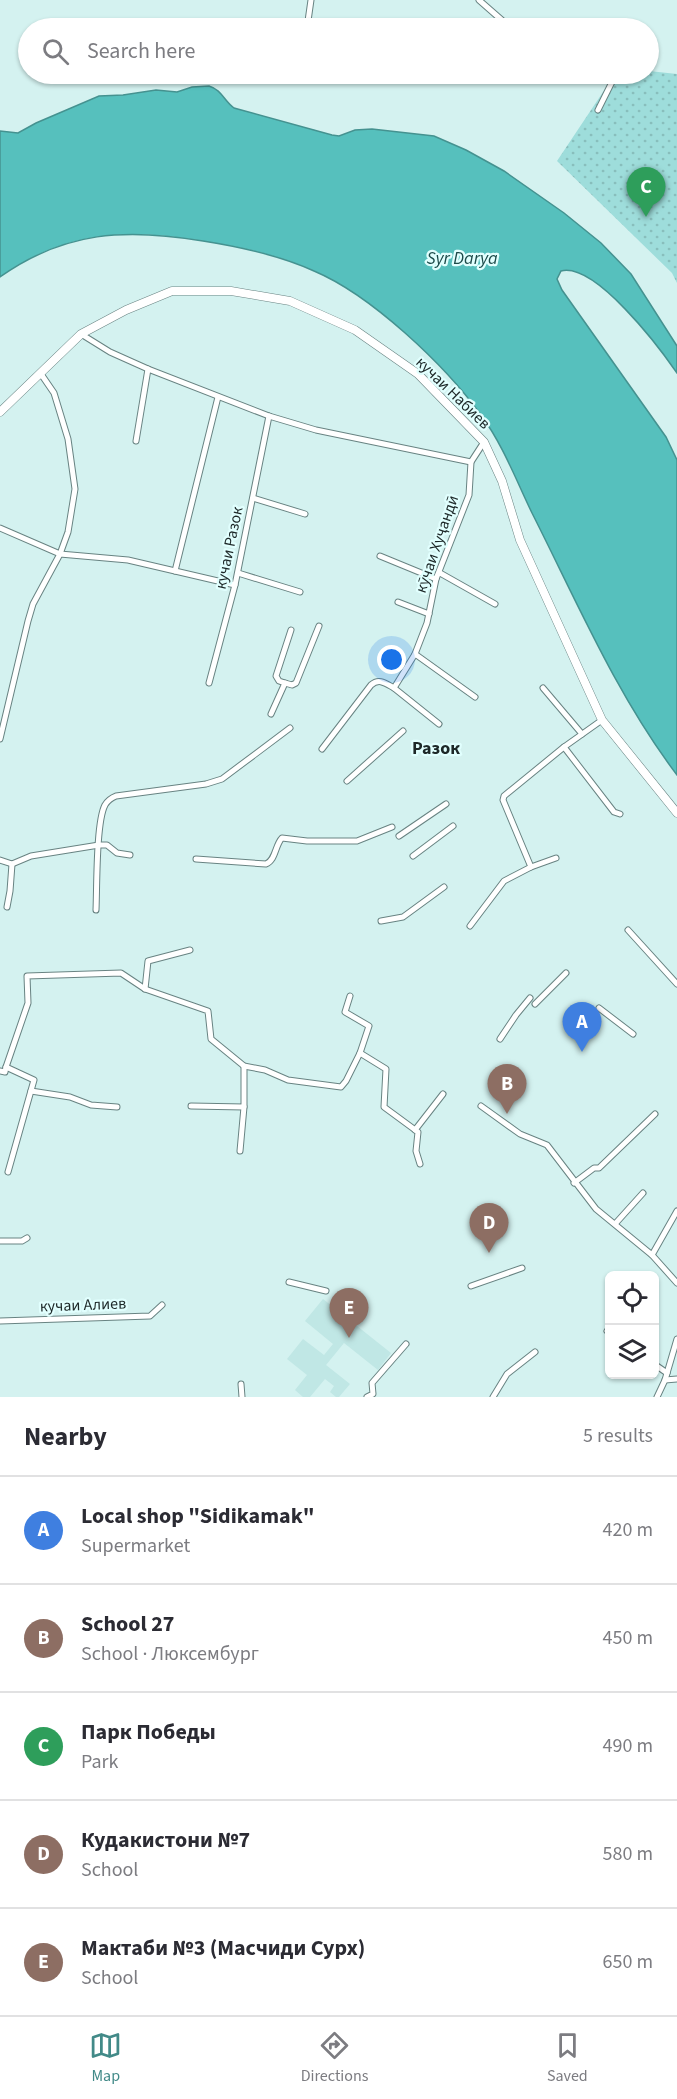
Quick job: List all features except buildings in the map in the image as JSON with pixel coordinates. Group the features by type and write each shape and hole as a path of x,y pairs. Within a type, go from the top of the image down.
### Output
{"main road":[{"name":"кучаи Набиев","path":"0,412 81,334 126,309 172,291 231,291 290,301 355,330 418,374 484,442 502,481 520,540 602,720 677,813"}],"street":[{"path":"308,18 311,0"},
{"path":"479,0 499,18"},
{"path":"598,110 611,84"},
{"path":"81,334 110,352 148,369 269,416 316,430 471,462"},
{"path":"136,441 148,369"},
{"path":"0,739 33,604 60,554 68,532 75,489 68,439 54,393 41,374"},
{"path":"175,571 218,397"},
{"name":"кучаи Разок","path":"208,683 238,573 269,416"},
{"name":"кӯчаи Хуҷандӣ","path":"394,688 415,654 429,614 438,576 469,495 471,462 484,442"},
{"path":"253,498 305,514"},
{"path":"0,528 60,554 128,560 235,585"},
{"path":"380,556 438,576 495,604"},
{"path":"238,573 300,592"},
{"path":"398,602 429,614"},
{"path":"291,630 276,676 279,681 292,685 296,683 319,626"},
{"path":"415,654 476,697"},
{"path":"322,749 375,681 381,681 394,688 439,724"},
{"path":"271,714 285,683"},
{"path":"543,688 582,734"},
{"path":"531,867 503,801 504,796 564,747 602,720"},
{"path":"96,910 102,811 106,803 116,796 206,784 222,779 290,728"},
{"path":"347,781 403,731"},
{"path":"564,747 614,812 620,814"},
{"path":"399,836 446,804"},
{"path":"413,856 453,826"},
{"path":"196,859 266,864 272,861 282,838 357,842 392,827"},
{"path":"0,860 12,864 31,856 99,845 107,845 117,853 130,855"},
{"path":"470,926 504,881 531,867 556,858"},
{"path":"6,907 12,864"},
{"path":"381,921 403,916 444,887"},
{"path":"628,930 677,984"},
{"path":"145,989 148,961 190,950"},
{"path":"0,1071 5,1072 28,1003 27,976 121,972 145,989 208,1011 211,1039 244,1066 265,1070 288,1080 341,1087 360,1053 369,1026 345,1012 350,996"},
{"path":"535,1004 566,973"},
{"path":"500,1039 530,998"},
{"path":"599,1008 633,1034"},
{"path":"360,1053 386,1069 384,1107 418,1132 416,1151 420,1164"},
{"path":"240,1151 244,1107 244,1066"},
{"path":"6,1067 34,1080 8,1172"},
{"path":"31,1091 70,1097 91,1105 117,1107"},
{"path":"415,1130 443,1094"},
{"path":"191,1106 244,1107"},
{"path":"481,1106 520,1134 547,1145 596,1209 651,1255 677,1282"},
{"path":"574,1183 594,1168 599,1168 656,1114"},
{"path":"615,1224 643,1193"},
{"path":"651,1255 677,1211"},
{"path":"0,1241 22,1241 27,1238"},
{"path":"471,1286 522,1268"},
{"path":"290,1282 326,1291"},
{"name":"кучаи Алиев","path":"0,1321 150,1316 162,1305"},
{"path":"657,1397 665,1380 677,1339"},
{"path":"367,1397 373,1394 372,1383 406,1344"},
{"path":"493,1397 507,1374 536,1352"},
{"path":"659,1367 667,1373"},
{"path":"665,1380 677,1379"},
{"path":"241,1384 242,1397"}],"shaded area":[{"path":"659,72 677,74 677,283 672,273 557,161 608,84 659,84"},
{"path":"323,1299 391,1353 378,1370 344,1343 326,1365 350,1384 339,1397 336,1397 330,1392 334,1386 325,1379 310,1397 303,1397 295,1390 307,1375 287,1359 303,1339 324,1355 333,1344 305,1321"}],"water":[{"name":"Syr Darya","path":"209,86 217,90 234,108 332,135 339,136 355,130 372,129 434,136 466,150 504,171 564,213 601,243 631,274 677,346 677,373 641,327 608,292 591,279 575,272 561,271 557,279 562,290 666,437 677,460 677,775 655,745 617,681 489,426 466,395 427,354 405,333 359,297 314,271 274,256 217,243 148,235 97,237 72,242 48,250 0,277 0,131 18,133 99,96 156,90 177,92 192,87"}],"place":[{"name":"Парк Победы","path":"646,217"},
{"name":"Local shop \"Sidikamak\"","path":"582,1052"},
{"name":"School 27","path":"507,1114"},
{"name":"Кудакистони №7","path":"489,1253"},
{"name":"Мактаби №3 (Масчиди Сурх)","path":"349,1338"}],"district":[{"name":"Разок","path":"436,748"}]}
